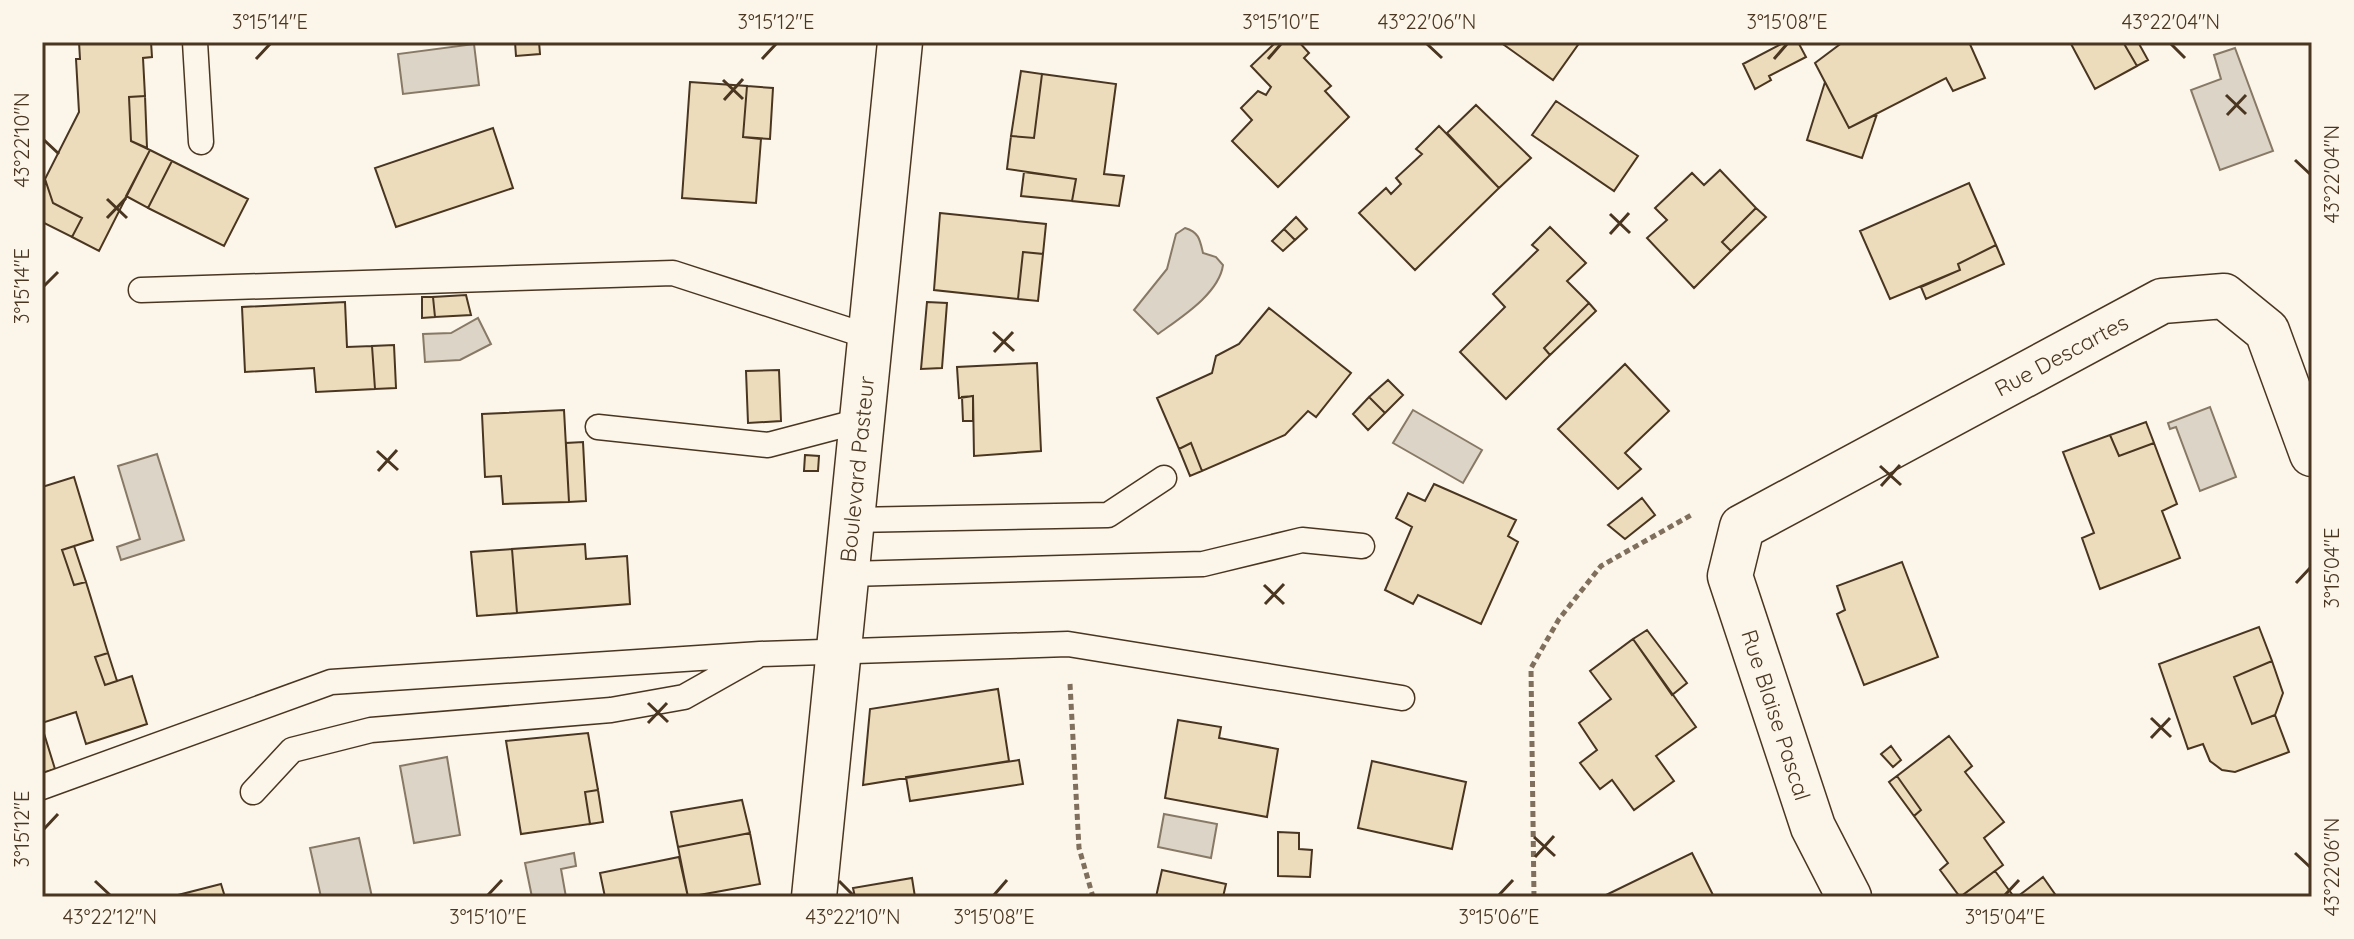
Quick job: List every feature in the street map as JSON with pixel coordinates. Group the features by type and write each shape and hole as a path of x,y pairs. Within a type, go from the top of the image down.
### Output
{"street":[{"name":"Boulevard Pasteur","path":"814,897 849,574 900,42"},
{"name":"Rue Descartes","path":"1742,527 2162,301 2224,296 2267,331 2312,454"},
{"name":"Rue Blaise Pascal","path":"1742,527 1730,576 1813,827 1849,897"}],"lane":[{"path":"195,42 201,142"},
{"path":"141,290 673,273 870,337"},
{"path":"598,427 768,445 863,420"},
{"path":"853,520 1108,515 1164,478"},
{"path":"849,574 1203,564 1302,540 1362,546"},
{"path":"42,787 331,682 760,654 839,654 1068,644 1402,698"},
{"path":"253,792 292,750 371,730 611,710 684,697 760,654"}],"path":[{"path":"1534,897 1531,668 1559,619 1601,566 1690,513 1742,527"},
{"path":"1068,644 1079,848 1093,897"}],"shaded area":[{"path":"474,44 479,85 403,94 398,54"},
{"path":"2235,48 2273,151 2220,170 2191,90 2221,79 2214,55"},
{"path":"1185,228 1196,234 1203,253 1216,257 1223,265 1220,276 1206,295 1158,334 1134,310 1167,269 1176,234"},
{"path":"478,318 491,344 460,360 425,362 423,334 451,333"},
{"path":"2210,407 2236,477 2200,491 2176,427 2170,429 2168,423"},
{"path":"1413,410 1482,450 1463,483 1393,443"},
{"path":"157,454 184,540 121,560 117,547 140,539 118,466"},
{"path":"447,757 460,835 414,843 400,766"},
{"path":"1164,814 1217,824 1211,858 1158,847"},
{"path":"359,838 372,897 321,897 310,848"},
{"path":"574,853 576,866 561,869 566,897 532,897 525,863"}],"building":[{"path":"79,42 151,42 152,57 143,58 145,96 129,97 131,141 150,150 99,251 72,237 82,218 53,203 45,179 79,112 76,59 80,59"},
{"path":"515,42 539,42 540,54 516,56"},
{"path":"1276,42 1299,42 1309,53 1304,58 1331,86 1325,91 1349,117 1278,187 1232,141 1252,120 1241,108 1258,91 1266,95 1271,87 1251,66"},
{"path":"1500,42 1580,42 1553,80"},
{"path":"1785,42 1798,42 1806,57 1769,76 1771,80 1755,89 1743,64"},
{"path":"1843,42 1969,42 1985,78 1953,91 1946,78 1849,128 1815,63"},
{"path":"2070,42 2123,42 2137,66 2095,89"},
{"path":"2123,42 2138,42 2148,60 2137,66"},
{"path":"1021,71 1042,74 1034,138 1011,136"},
{"path":"1042,74 1116,84 1104,174 1124,176 1119,206 1072,201 1076,179 1007,169 1011,136 1034,138"},
{"path":"690,82 747,86 743,137 761,139 756,203 682,198"},
{"path":"1825,82 1849,128 1877,114 1862,158 1807,140"},
{"path":"747,86 773,88 770,139 743,137"},
{"path":"145,96 147,148 131,141 129,97"},
{"path":"1556,101 1638,156 1614,191 1532,135"},
{"path":"1476,105 1531,158 1499,188 1447,133"},
{"path":"1439,126 1499,188 1415,270 1359,213 1386,188 1391,194 1401,184 1396,178 1422,154 1416,149"},
{"path":"493,128 513,188 396,227 375,168"},
{"path":"150,150 172,161 148,208 126,196"},
{"path":"172,161 248,199 224,246 148,208"},
{"path":"1720,170 1756,208 1722,242 1731,251 1694,288 1647,238 1667,220 1655,208 1692,173 1704,185"},
{"path":"1024,172 1076,179 1072,201 1021,196"},
{"path":"45,179 53,203 82,218 72,237 42,222"},
{"path":"1969,183 1996,245 1958,264 1960,270 1890,299 1860,231"},
{"path":"1756,208 1766,217 1731,251 1722,242"},
{"path":"940,213 1046,224 1043,254 1023,252 1018,299 934,290"},
{"path":"1296,217 1307,229 1295,240 1284,229"},
{"path":"1550,227 1586,263 1567,281 1589,303 1544,348 1550,355 1506,399 1460,352 1505,307 1493,294 1538,250 1532,245"},
{"path":"1284,229 1295,240 1283,251 1272,241"},
{"path":"1996,245 2004,264 1926,299 1921,287 1960,270 1958,264"},
{"path":"1023,252 1043,254 1038,301 1018,299"},
{"path":"466,295 471,315 435,317 433,297"},
{"path":"422,297 433,297 435,317 422,318"},
{"path":"345,302 347,347 372,346 375,389 316,392 314,368 245,372 242,307"},
{"path":"927,302 947,303 942,368 921,369"},
{"path":"1589,303 1596,311 1550,355 1544,348"},
{"path":"1269,308 1351,373 1316,417 1308,411 1285,435 1202,471 1191,443 1179,449 1157,398 1212,373 1216,356 1239,344"},
{"path":"394,345 396,388 375,389 372,346"},
{"path":"1037,363 1041,451 974,456 973,396 959,398 957,367"},
{"path":"1625,364 1669,411 1625,453 1641,469 1618,489 1558,429"},
{"path":"779,370 781,421 748,423 746,371"},
{"path":"1388,380 1403,395 1385,413 1369,397"},
{"path":"973,396 973,421 963,421 962,397"},
{"path":"1369,397 1385,413 1368,430 1353,414"},
{"path":"564,410 569,502 503,504 501,476 485,477 482,414"},
{"path":"2146,422 2154,443 2119,456 2110,435"},
{"path":"2110,435 2119,456 2154,443 2177,504 2162,511 2180,558 2100,589 2082,538 2094,533 2063,452"},
{"path":"583,442 586,501 569,502 566,443"},
{"path":"1191,443 1202,471 1190,476 1179,449"},
{"path":"805,455 819,456 818,471 804,471"},
{"path":"74,477 93,540 62,550 74,585 86,582 108,653 95,657 105,685 132,676 147,724 86,744 76,712 42,723 42,487"},
{"path":"1434,484 1516,520 1508,536 1518,542 1481,624 1418,595 1413,604 1385,590 1412,527 1396,518 1408,493 1425,501"},
{"path":"1642,498 1655,515 1625,539 1608,525"},
{"path":"585,544 586,559 627,556 630,604 517,613 512,549"},
{"path":"74,546 86,582 74,585 62,550"},
{"path":"512,549 517,613 477,616 471,552"},
{"path":"1902,562 1938,657 1864,685 1837,614 1845,610 1837,586"},
{"path":"2259,627 2272,661 2234,677 2252,724 2275,715 2289,752 2235,772 2222,770 2210,761 2203,744 2188,749 2159,664"},
{"path":"1647,630 1687,683 1672,695 1633,639"},
{"path":"1633,639 1696,727 1656,756 1674,781 1634,810 1612,780 1600,789 1580,763 1597,750 1579,723 1611,699 1590,671"},
{"path":"108,653 117,681 105,685 95,657"},
{"path":"2272,661 2283,693 2275,715 2252,724 2234,677"},
{"path":"998,689 1009,761 863,785 870,709"},
{"path":"1178,720 1221,727 1219,738 1278,749 1267,817 1165,798"},
{"path":"42,727 55,769 42,773"},
{"path":"588,733 598,790 585,792 590,824 521,834 506,741"},
{"path":"1949,736 1972,766 1965,772 2004,822 1984,838 2003,865 1960,897 1940,870 1948,863 1914,816 1921,810 1897,776"},
{"path":"1891,746 1901,760 1893,767 1881,754"},
{"path":"1019,760 1023,784 910,801 906,777"},
{"path":"1372,761 1466,782 1452,849 1358,828"},
{"path":"1897,776 1921,810 1914,816 1889,782"},
{"path":"598,790 603,822 590,824 585,792"},
{"path":"742,800 750,833 678,847 671,812"},
{"path":"1278,832 1299,833 1299,849 1312,850 1310,877 1278,876"},
{"path":"750,833 760,884 688,897 678,847"},
{"path":"1692,853 1714,897 1602,897"},
{"path":"679,857 688,897 605,897 600,873"},
{"path":"1162,870 1226,884 1223,897 1156,897"},
{"path":"1995,871 2014,897 1960,897"},
{"path":"2043,877 2057,897 2017,897"},
{"path":"912,878 915,897 855,897 853,888"},
{"path":"221,884 225,897 178,895"}]}
